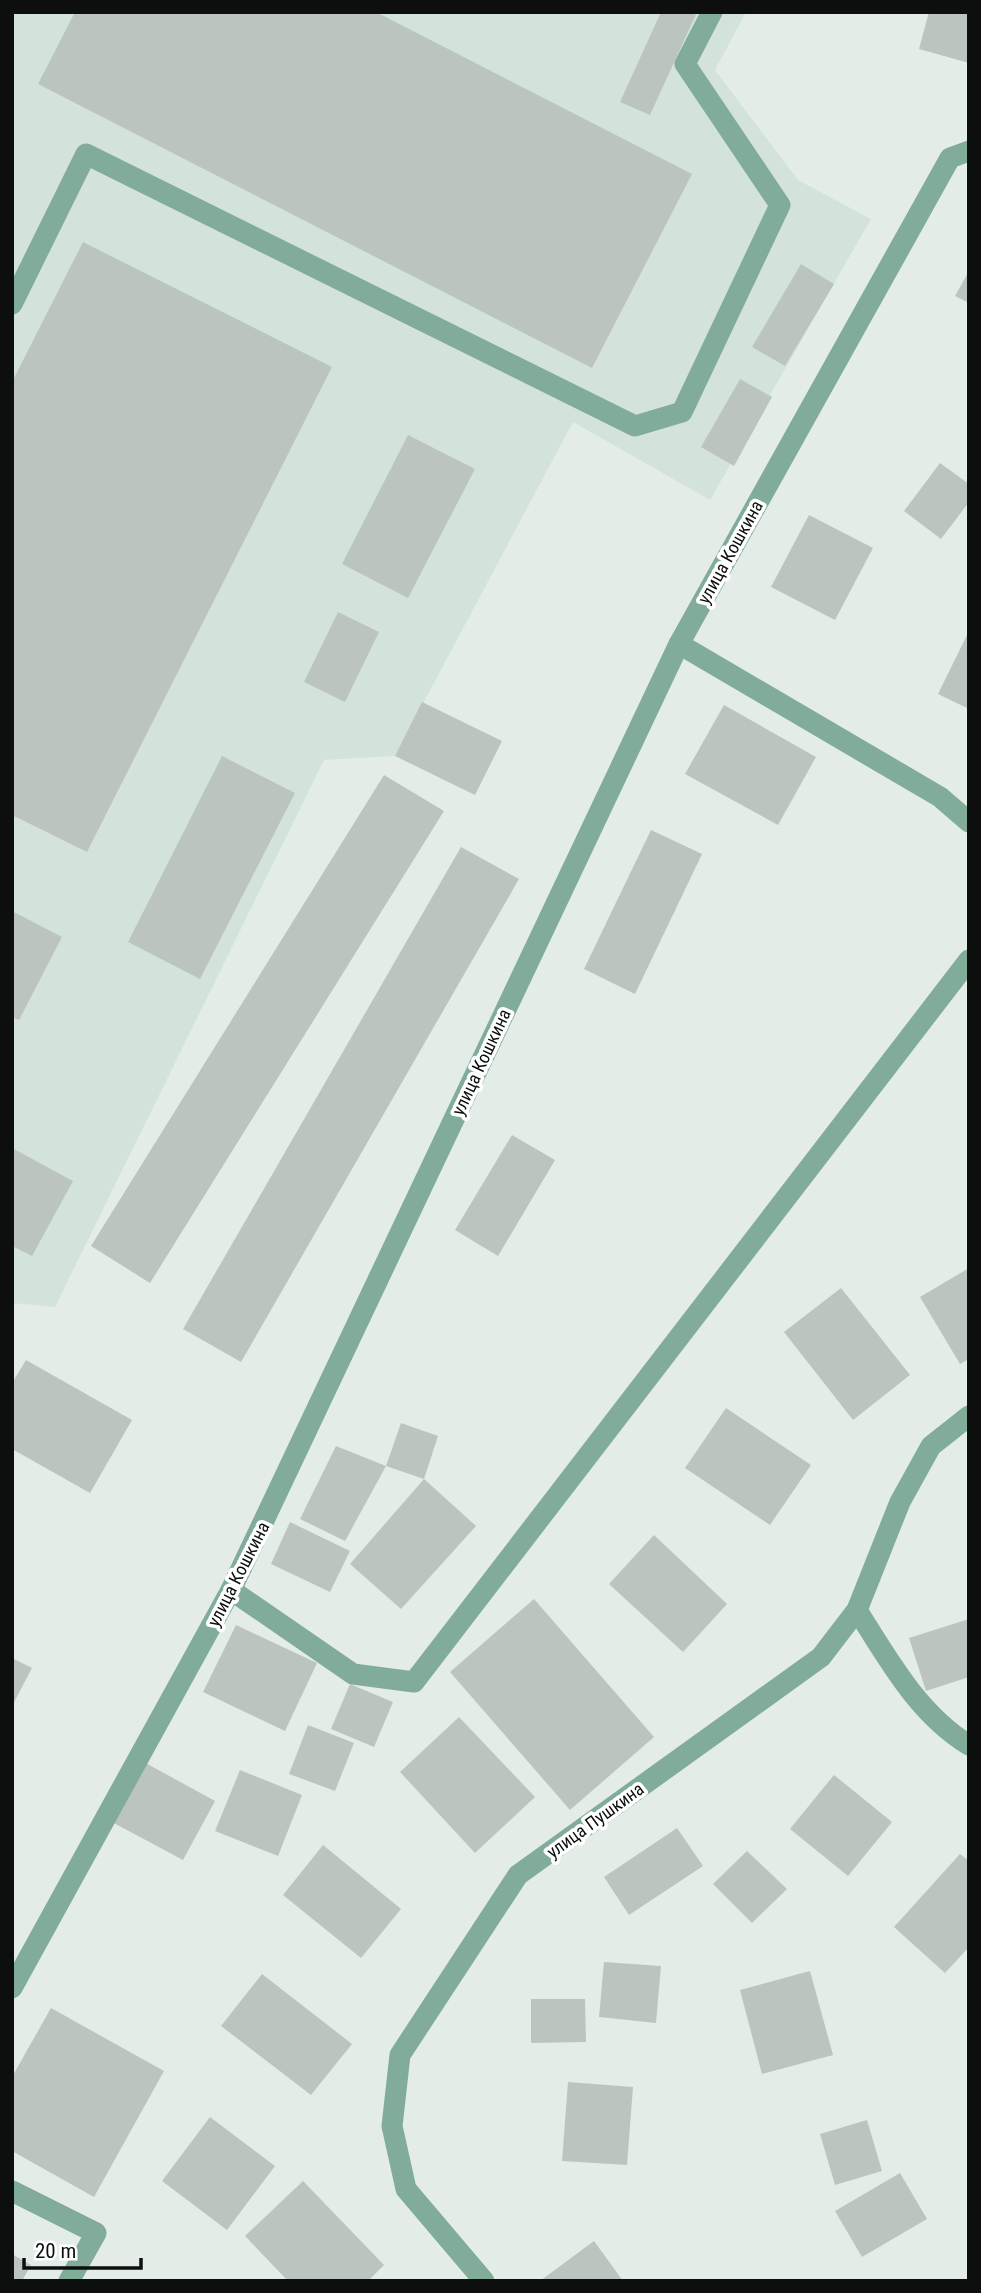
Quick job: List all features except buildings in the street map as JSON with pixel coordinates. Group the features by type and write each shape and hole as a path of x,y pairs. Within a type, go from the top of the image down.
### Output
{"street":[{"path":"12,304 86,154 635,426 682,412 780,205 685,64 712,12"},
{"name":"улица Кошкина","path":"12,1988 232,1590 679,644 950,158 969,151"},
{"path":"679,644 940,796 969,822"},
{"path":"232,1590 353,1674 414,1682 969,960"},
{"name":"улица Пушкина","path":"484,2281 406,2189 392,2126 400,2055 517,1875 821,1657 857,1610 900,1502 931,1446 969,1416"},
{"path":"857,1610 900,1677 945,1730 969,1745"},
{"path":"12,2191 96,2233 69,2281"}],"shaded area":[{"path":"12,12 746,12 715,70 798,180 871,219 710,500 573,422 395,756 324,760 55,1307 12,1303"}]}
